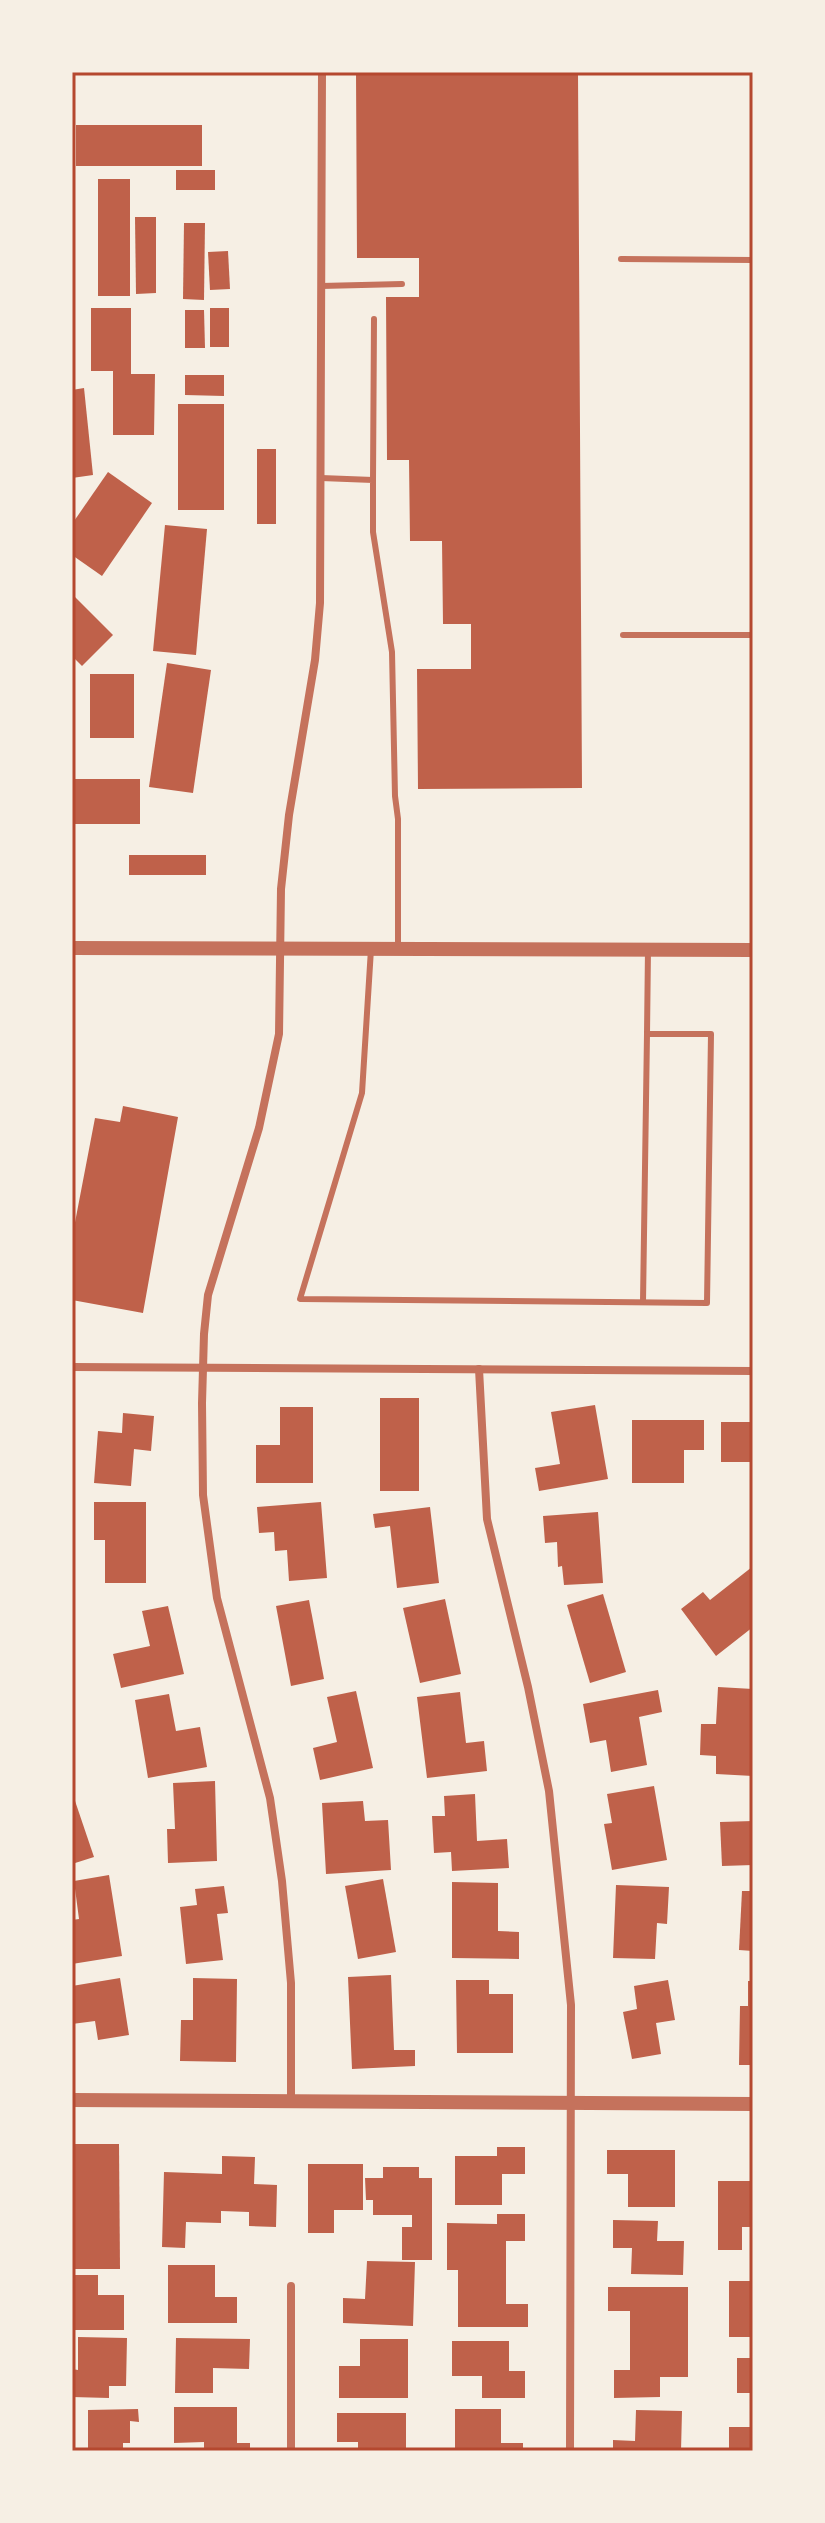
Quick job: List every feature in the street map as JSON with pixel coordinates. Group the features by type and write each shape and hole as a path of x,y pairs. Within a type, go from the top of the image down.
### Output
{"street":[{"path":"291,2103 291,1983 282,1881 270,1798 217,1598 203,1495 203,1369 208,1295 259,1128 279,1034 281,889 289,815 315,660 320,603 322,72"},
{"path":"72,948 753,950"},
{"path":"72,1367 753,1371"},
{"path":"479,1369 487,1519 528,1687 549,1791 571,2005 570,2451"},
{"path":"72,2100 753,2104"},
{"path":"291,2286 291,2451"}],"lane":[{"path":"621,259 753,260"},
{"path":"321,286 402,284"},
{"path":"374,319 373,532 392,652 398,819 398,949"},
{"path":"321,478 373,480"},
{"path":"623,635 753,635"},
{"path":"371,949 362,1093 300,1299 707,1303 711,1034 647,1034"},
{"path":"643,1302 648,949"}],"building":[{"path":"356,72 578,72 582,788 418,789 417,669 471,669 471,624 443,624 442,541 410,541 409,460 387,460 386,297 419,297 419,258 357,258"},
{"path":"76,125 202,125 202,166 76,166"},
{"path":"176,170 215,170 215,190 176,190"},
{"path":"98,179 130,179 130,296 98,296"},
{"path":"135,217 156,217 156,293 136,294"},
{"path":"184,223 205,223 204,300 183,299"},
{"path":"228,251 230,289 210,290 208,252"},
{"path":"91,308 131,308 131,374 155,374 154,435 113,435 113,371 91,371"},
{"path":"210,308 229,308 229,347 210,347"},
{"path":"185,310 204,310 205,348 185,348"},
{"path":"185,375 224,375 224,396 185,395"},
{"path":"84,388 93,475 72,478 72,390"},
{"path":"178,404 224,404 224,510 178,510"},
{"path":"257,449 276,449 276,524 257,524"},
{"path":"108,472 152,503 102,576 72,555 72,524"},
{"path":"165,525 207,529 196,655 153,651"},
{"path":"72,594 113,635 82,666 72,656"},
{"path":"167,663 211,670 193,793 149,787"},
{"path":"90,674 134,674 134,738 90,738"},
{"path":"72,779 140,779 140,824 72,824"},
{"path":"129,855 206,855 206,875 129,875"},
{"path":"123,1106 178,1117 143,1313 72,1300 72,1238 95,1118 120,1122"},
{"path":"380,1398 419,1398 419,1491 380,1491"},
{"path":"595,1405 608,1479 539,1491 535,1468 560,1464 551,1412"},
{"path":"280,1407 313,1407 313,1483 256,1483 256,1445 280,1445"},
{"path":"123,1413 154,1416 151,1451 134,1449 131,1486 94,1483 98,1431 122,1433"},
{"path":"632,1420 704,1420 704,1450 684,1450 684,1483 632,1483"},
{"path":"721,1422 753,1422 753,1462 721,1462"},
{"path":"94,1502 146,1502 146,1583 105,1583 105,1540 94,1540"},
{"path":"321,1502 327,1578 289,1581 287,1550 275,1551 274,1532 259,1533 257,1507"},
{"path":"430,1507 439,1583 397,1588 390,1526 375,1528 373,1514"},
{"path":"598,1512 603,1583 564,1585 562,1566 558,1567 557,1542 545,1543 543,1516"},
{"path":"752,1567 753,1627 716,1656 681,1609 703,1592 710,1600"},
{"path":"603,1594 626,1672 590,1683 567,1605"},
{"path":"445,1599 461,1674 420,1683 403,1608"},
{"path":"309,1600 324,1679 291,1686 276,1606"},
{"path":"168,1606 184,1674 121,1688 113,1654 150,1646 142,1611"},
{"path":"718,1687 753,1689 753,1776 716,1774 716,1756 700,1755 701,1724 716,1724"},
{"path":"658,1690 662,1712 639,1717 647,1765 611,1772 606,1740 590,1743 583,1704"},
{"path":"356,1691 373,1768 320,1780 313,1748 337,1742 327,1697"},
{"path":"460,1692 466,1743 484,1741 487,1771 427,1778 417,1697"},
{"path":"169,1694 176,1731 200,1727 207,1767 148,1778 135,1700"},
{"path":"215,1781 217,1861 168,1863 167,1829 175,1829 173,1783"},
{"path":"654,1786 667,1860 612,1870 604,1824 612,1823 607,1794"},
{"path":"72,1792 94,1857 72,1864"},
{"path":"475,1794 477,1841 507,1839 509,1868 452,1871 451,1852 434,1853 432,1816 445,1816 444,1796"},
{"path":"363,1801 365,1821 388,1820 391,1870 326,1874 322,1803"},
{"path":"753,1821 753,1865 722,1866 720,1822"},
{"path":"109,1875 122,1956 72,1964 72,1920 79,1919 74,1881"},
{"path":"383,1879 396,1952 358,1959 345,1886"},
{"path":"452,1882 498,1883 498,1931 519,1932 519,1959 452,1958"},
{"path":"616,1885 669,1887 667,1924 657,1923 655,1959 613,1958"},
{"path":"224,1886 228,1913 217,1914 223,1960 186,1964 180,1907 197,1905 195,1889"},
{"path":"742,1891 753,1891 753,1951 739,1950"},
{"path":"391,1975 394,2050 415,2050 415,2066 352,2069 348,1977"},
{"path":"120,1978 129,2035 98,2040 95,2021 72,2024 72,1986"},
{"path":"193,1978 237,1979 236,2062 180,2061 181,2020 193,2020"},
{"path":"456,1980 489,1980 489,1994 513,1994 513,2053 457,2053"},
{"path":"668,1980 675,2020 656,2023 661,2054 632,2059 623,2012 637,2009 634,1986"},
{"path":"748,1981 753,1981 753,2065 739,2065 740,2006 748,2006"},
{"path":"72,2144 119,2144 120,2269 73,2269"},
{"path":"497,2147 525,2147 525,2174 502,2174 502,2205 455,2205 455,2156 497,2156"},
{"path":"607,2150 675,2150 675,2207 628,2207 628,2174 607,2174"},
{"path":"222,2156 255,2157 254,2184 277,2185 276,2227 249,2226 249,2212 221,2211 221,2223 186,2222 185,2248 162,2247 164,2172 222,2174"},
{"path":"308,2164 363,2164 363,2210 334,2210 334,2233 308,2233"},
{"path":"383,2167 419,2167 419,2178 432,2178 432,2260 402,2260 402,2227 412,2227 412,2215 373,2215 373,2200 366,2200 365,2178 383,2178"},
{"path":"718,2181 753,2181 753,2227 742,2227 742,2250 718,2250"},
{"path":"497,2214 525,2214 525,2241 506,2241 506,2304 528,2304 528,2327 458,2327 458,2270 447,2270 447,2223 497,2224"},
{"path":"613,2220 658,2221 657,2241 684,2241 683,2275 631,2274 632,2248 613,2248"},
{"path":"367,2261 415,2262 413,2326 343,2323 343,2298 365,2299"},
{"path":"168,2265 215,2265 215,2297 237,2297 237,2323 168,2323"},
{"path":"72,2275 98,2275 98,2295 124,2295 124,2330 72,2330"},
{"path":"729,2281 753,2281 753,2337 729,2337"},
{"path":"608,2287 688,2287 688,2377 660,2377 660,2397 614,2398 614,2370 630,2370 630,2311 608,2311"},
{"path":"78,2337 127,2338 126,2386 109,2386 109,2398 72,2397 72,2369 78,2370"},
{"path":"176,2338 250,2339 249,2369 213,2368 213,2393 175,2393"},
{"path":"360,2339 408,2339 408,2398 339,2398 339,2366 360,2366"},
{"path":"452,2341 509,2341 509,2371 525,2371 525,2398 482,2398 482,2376 452,2376"},
{"path":"737,2358 753,2358 753,2393 737,2393"},
{"path":"174,2407 237,2407 237,2443 250,2443 250,2451 204,2451 204,2442 174,2443"},
{"path":"138,2409 139,2422 130,2421 130,2443 123,2443 123,2451 88,2451 88,2410"},
{"path":"455,2409 501,2409 501,2443 523,2443 523,2451 455,2451"},
{"path":"636,2410 682,2411 681,2451 613,2451 613,2440 635,2441"},
{"path":"337,2413 406,2413 406,2451 358,2451 358,2442 337,2442"},
{"path":"729,2427 753,2427 753,2451 729,2451"}]}
